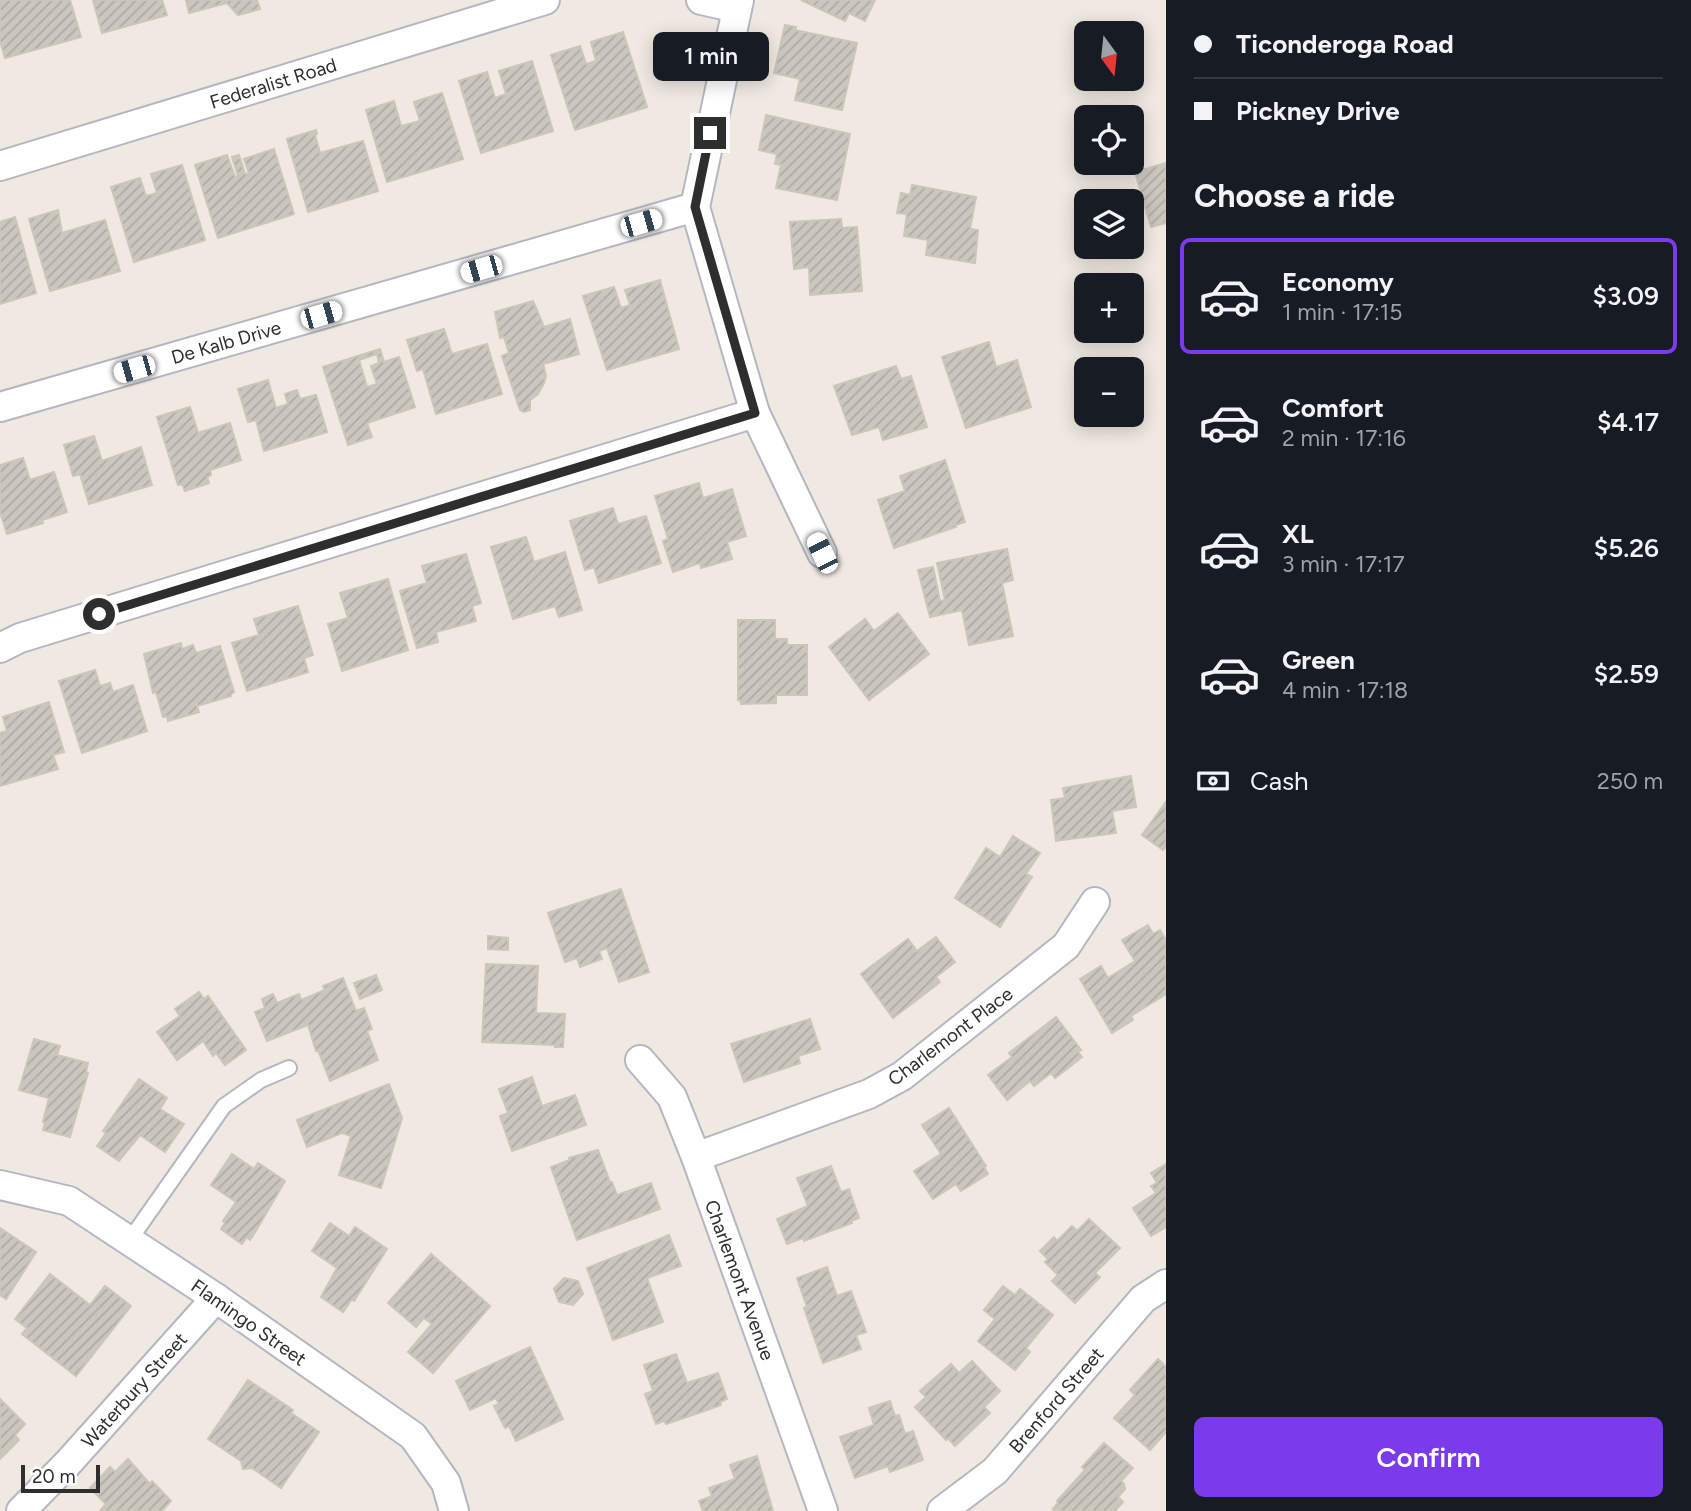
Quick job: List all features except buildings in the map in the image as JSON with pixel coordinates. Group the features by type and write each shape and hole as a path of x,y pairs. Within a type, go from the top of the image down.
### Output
{"street":[{"name":"Federalist Road","path":"0,166 545,0"},
{"path":"701,0 738,4 695,207 755,413 822,553"},
{"name":"De Kalb Drive","path":"0,407 695,207"},
{"path":"0,648 20,638 755,413"},
{"name":"Charlemont Place","path":"696,1157 869,1094 902,1076 1066,946 1095,902"},
{"name":"Charlemont Avenue","path":"640,1060 672,1097 823,1511"},
{"name":"Flamingo Street","path":"0,1185 69,1201 216,1298 413,1436 446,1483 454,1511"},
{"name":"Brenford Street","path":"942,1511 995,1471 1143,1299 1166,1284"},
{"name":"Waterbury Street","path":"21,1511 68,1463 216,1298"}],"lane":[{"path":"129,1241 224,1106 261,1080 289,1068"}],"route":[{"path":"99,614 755,413 739,366 716,275 695,207 710,133"}]}
